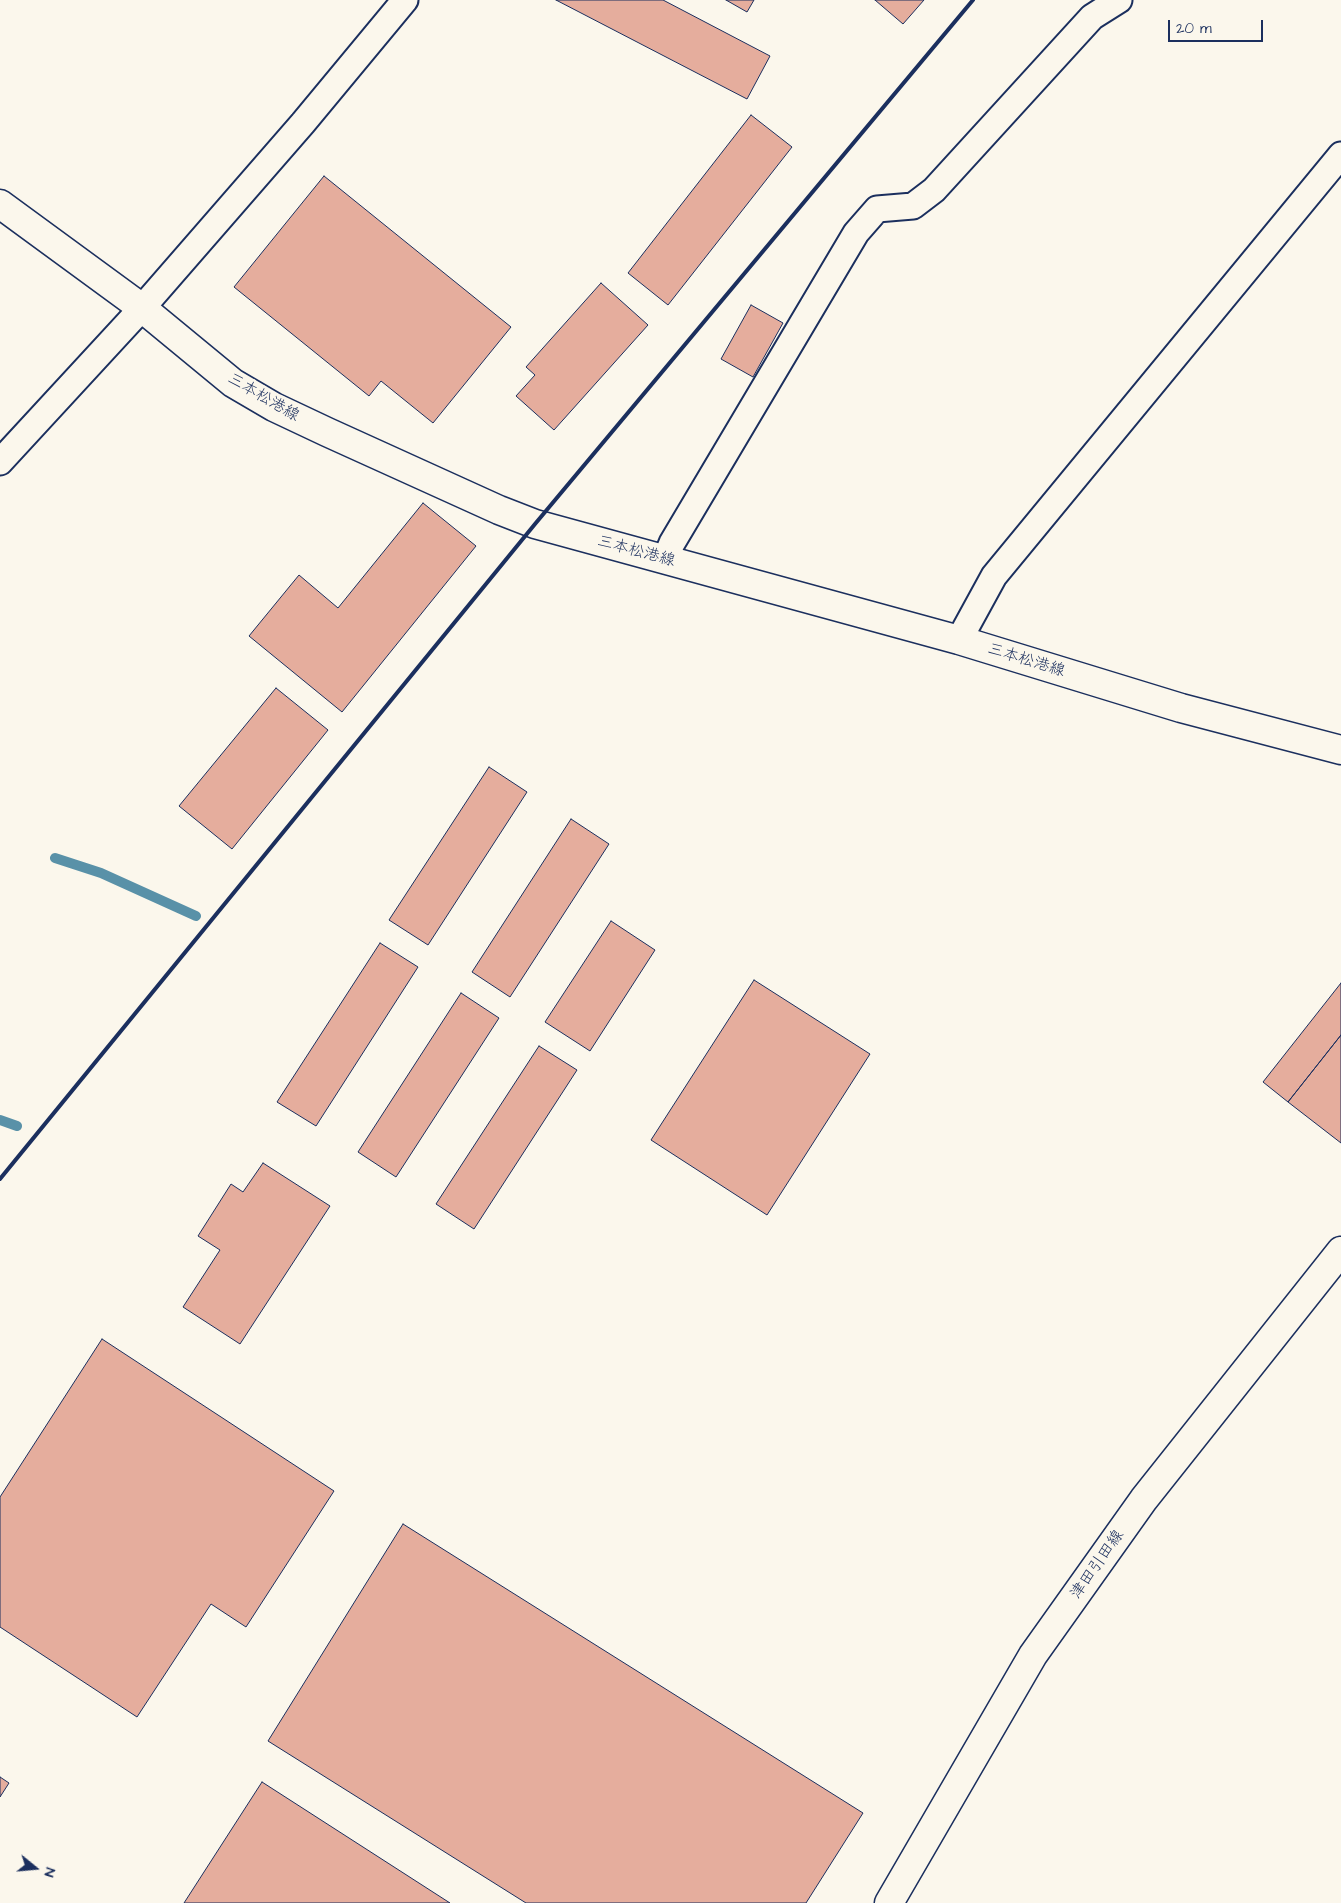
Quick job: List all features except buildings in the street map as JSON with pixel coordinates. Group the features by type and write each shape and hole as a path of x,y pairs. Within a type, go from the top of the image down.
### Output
{"main road":[{"name":"三本松港線","path":"0,204 142,308 233,383 274,407 381,458 535,524 960,640 1181,708 1341,750"},
{"name":"津田引田線","path":"889,1903 1033,1655 1144,1499 1341,1251"}],"street":[{"path":"0,462 142,308 303,123 404,0"},
{"path":"665,560 672,544 856,233 878,209 912,206 934,190 1092,17 1119,0"},
{"path":"960,640 994,576 1341,155"}],"waterway":[{"path":"55,858 101,873 196,916"},
{"path":"0,1120 17,1126"}],"railway":[{"path":"0,1179 535,524 973,0"}]}
